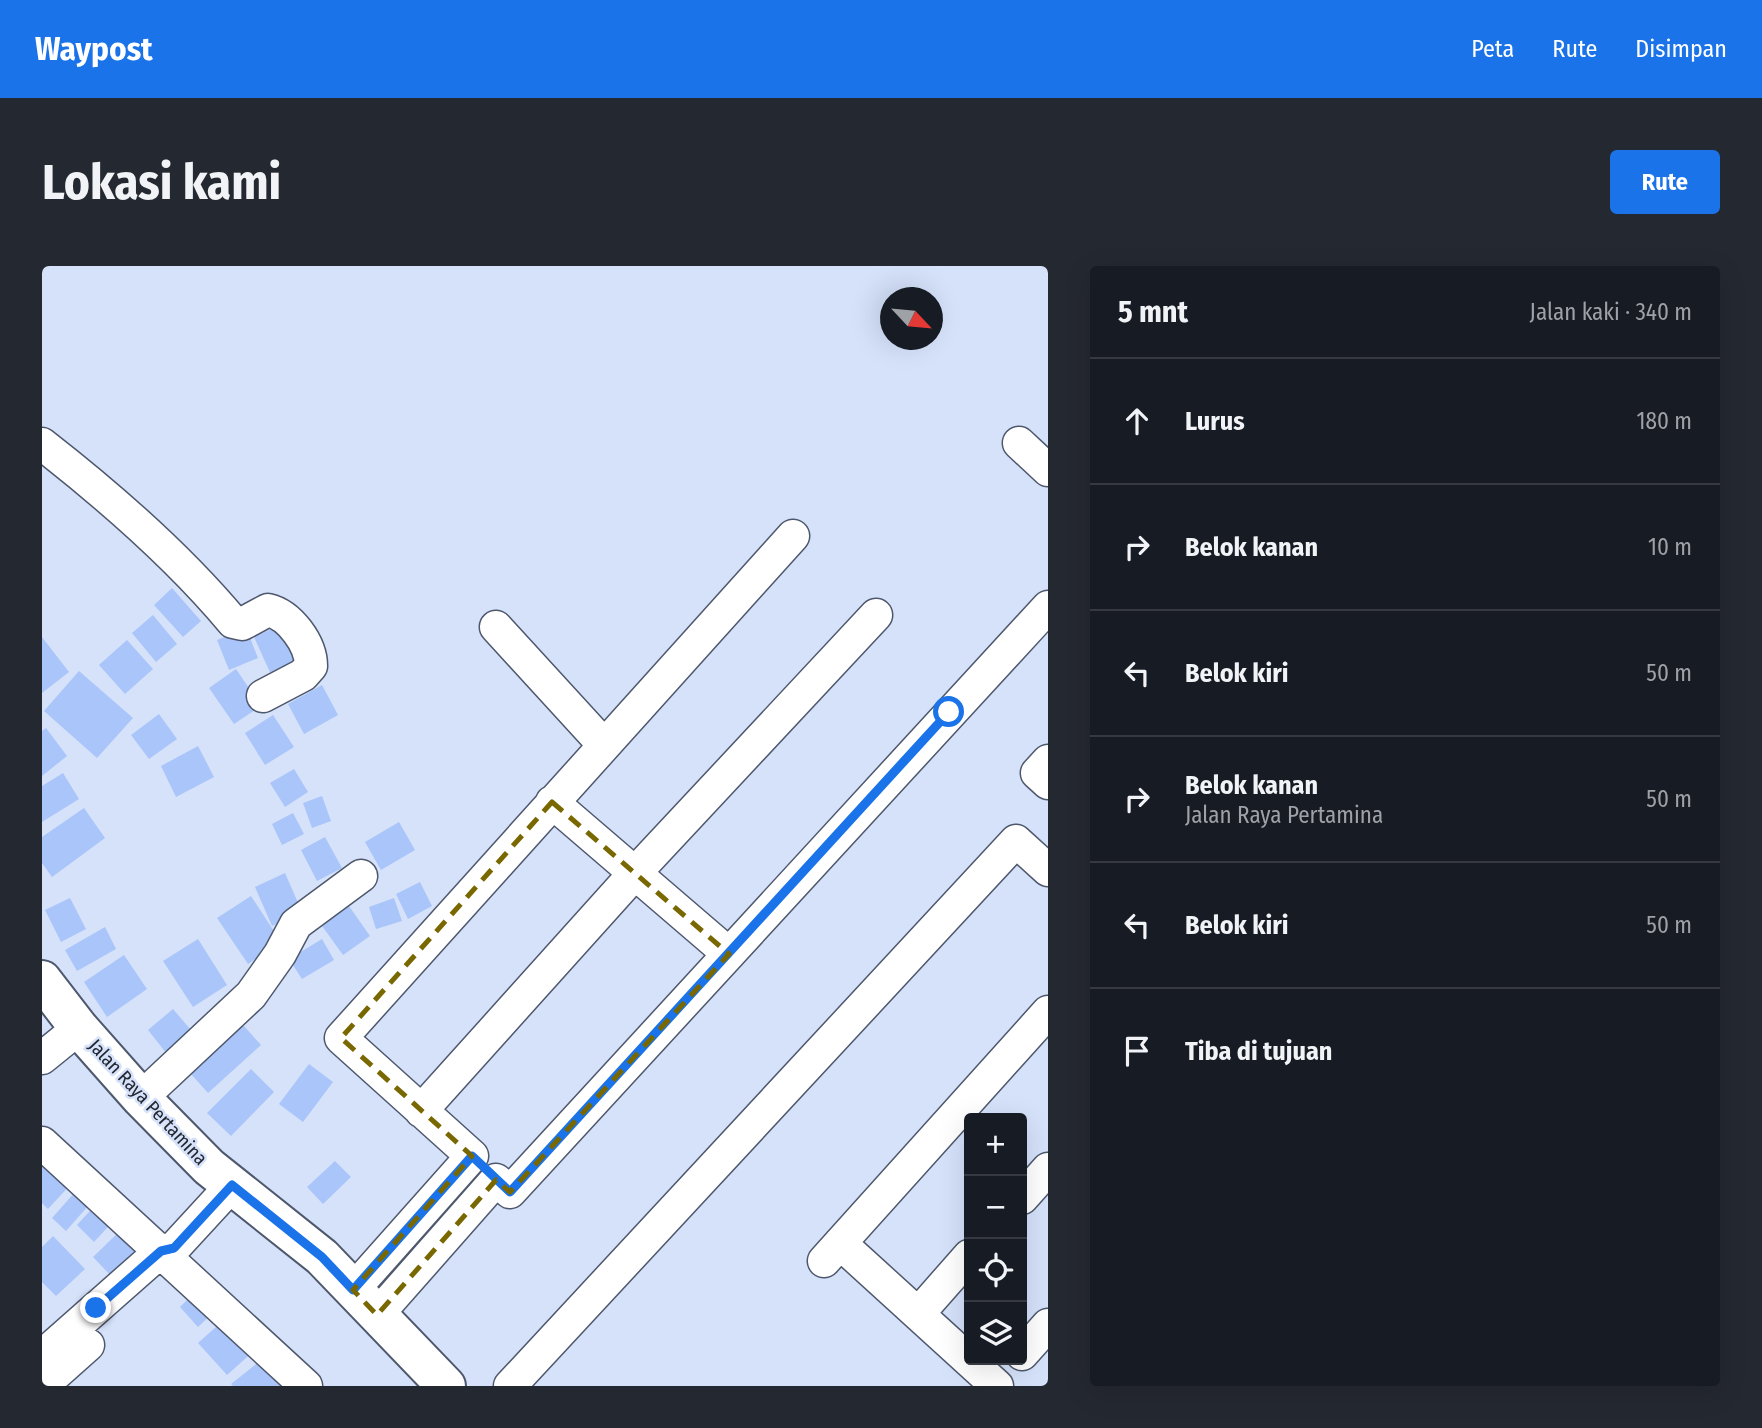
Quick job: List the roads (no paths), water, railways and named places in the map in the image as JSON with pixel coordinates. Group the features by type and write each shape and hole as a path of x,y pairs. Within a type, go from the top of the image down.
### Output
{"main road":[{"name":"Jalan Raya Pertamina","path":"42,980 61,1042 141,1098 209,1167 226,1192 322,1257 446,1386"}],"street":[{"path":"1019,443 1048,470"},
{"path":"42,444 80,474 197,579 233,622 242,624 268,610 287,617 300,636 311,659 311,666 303,675 262,696"},
{"path":"793,536 341,1038 510,1192 1048,607"},
{"path":"421,1111 635,873 876,615"},
{"path":"496,627 604,745"},
{"path":"1048,761 1037,773 1048,783"},
{"path":"552,802 729,954"},
{"path":"510,1386 1016,841 1048,870"},
{"path":"141,1098 251,995 296,924 361,876"},
{"path":"1012,1365 995,1385 918,1314 832,1252 1046,1019"},
{"path":"42,1143 172,1251 306,1386"},
{"path":"365,1303 472,1156"},
{"path":"1027,1192 1048,1169"},
{"path":"365,1303 496,1180"},
{"path":"42,1386 226,1192"},
{"path":"42,1356 172,1251"},
{"path":"918,1314 964,1262"},
{"path":"1027,1348 1048,1325"}]}
